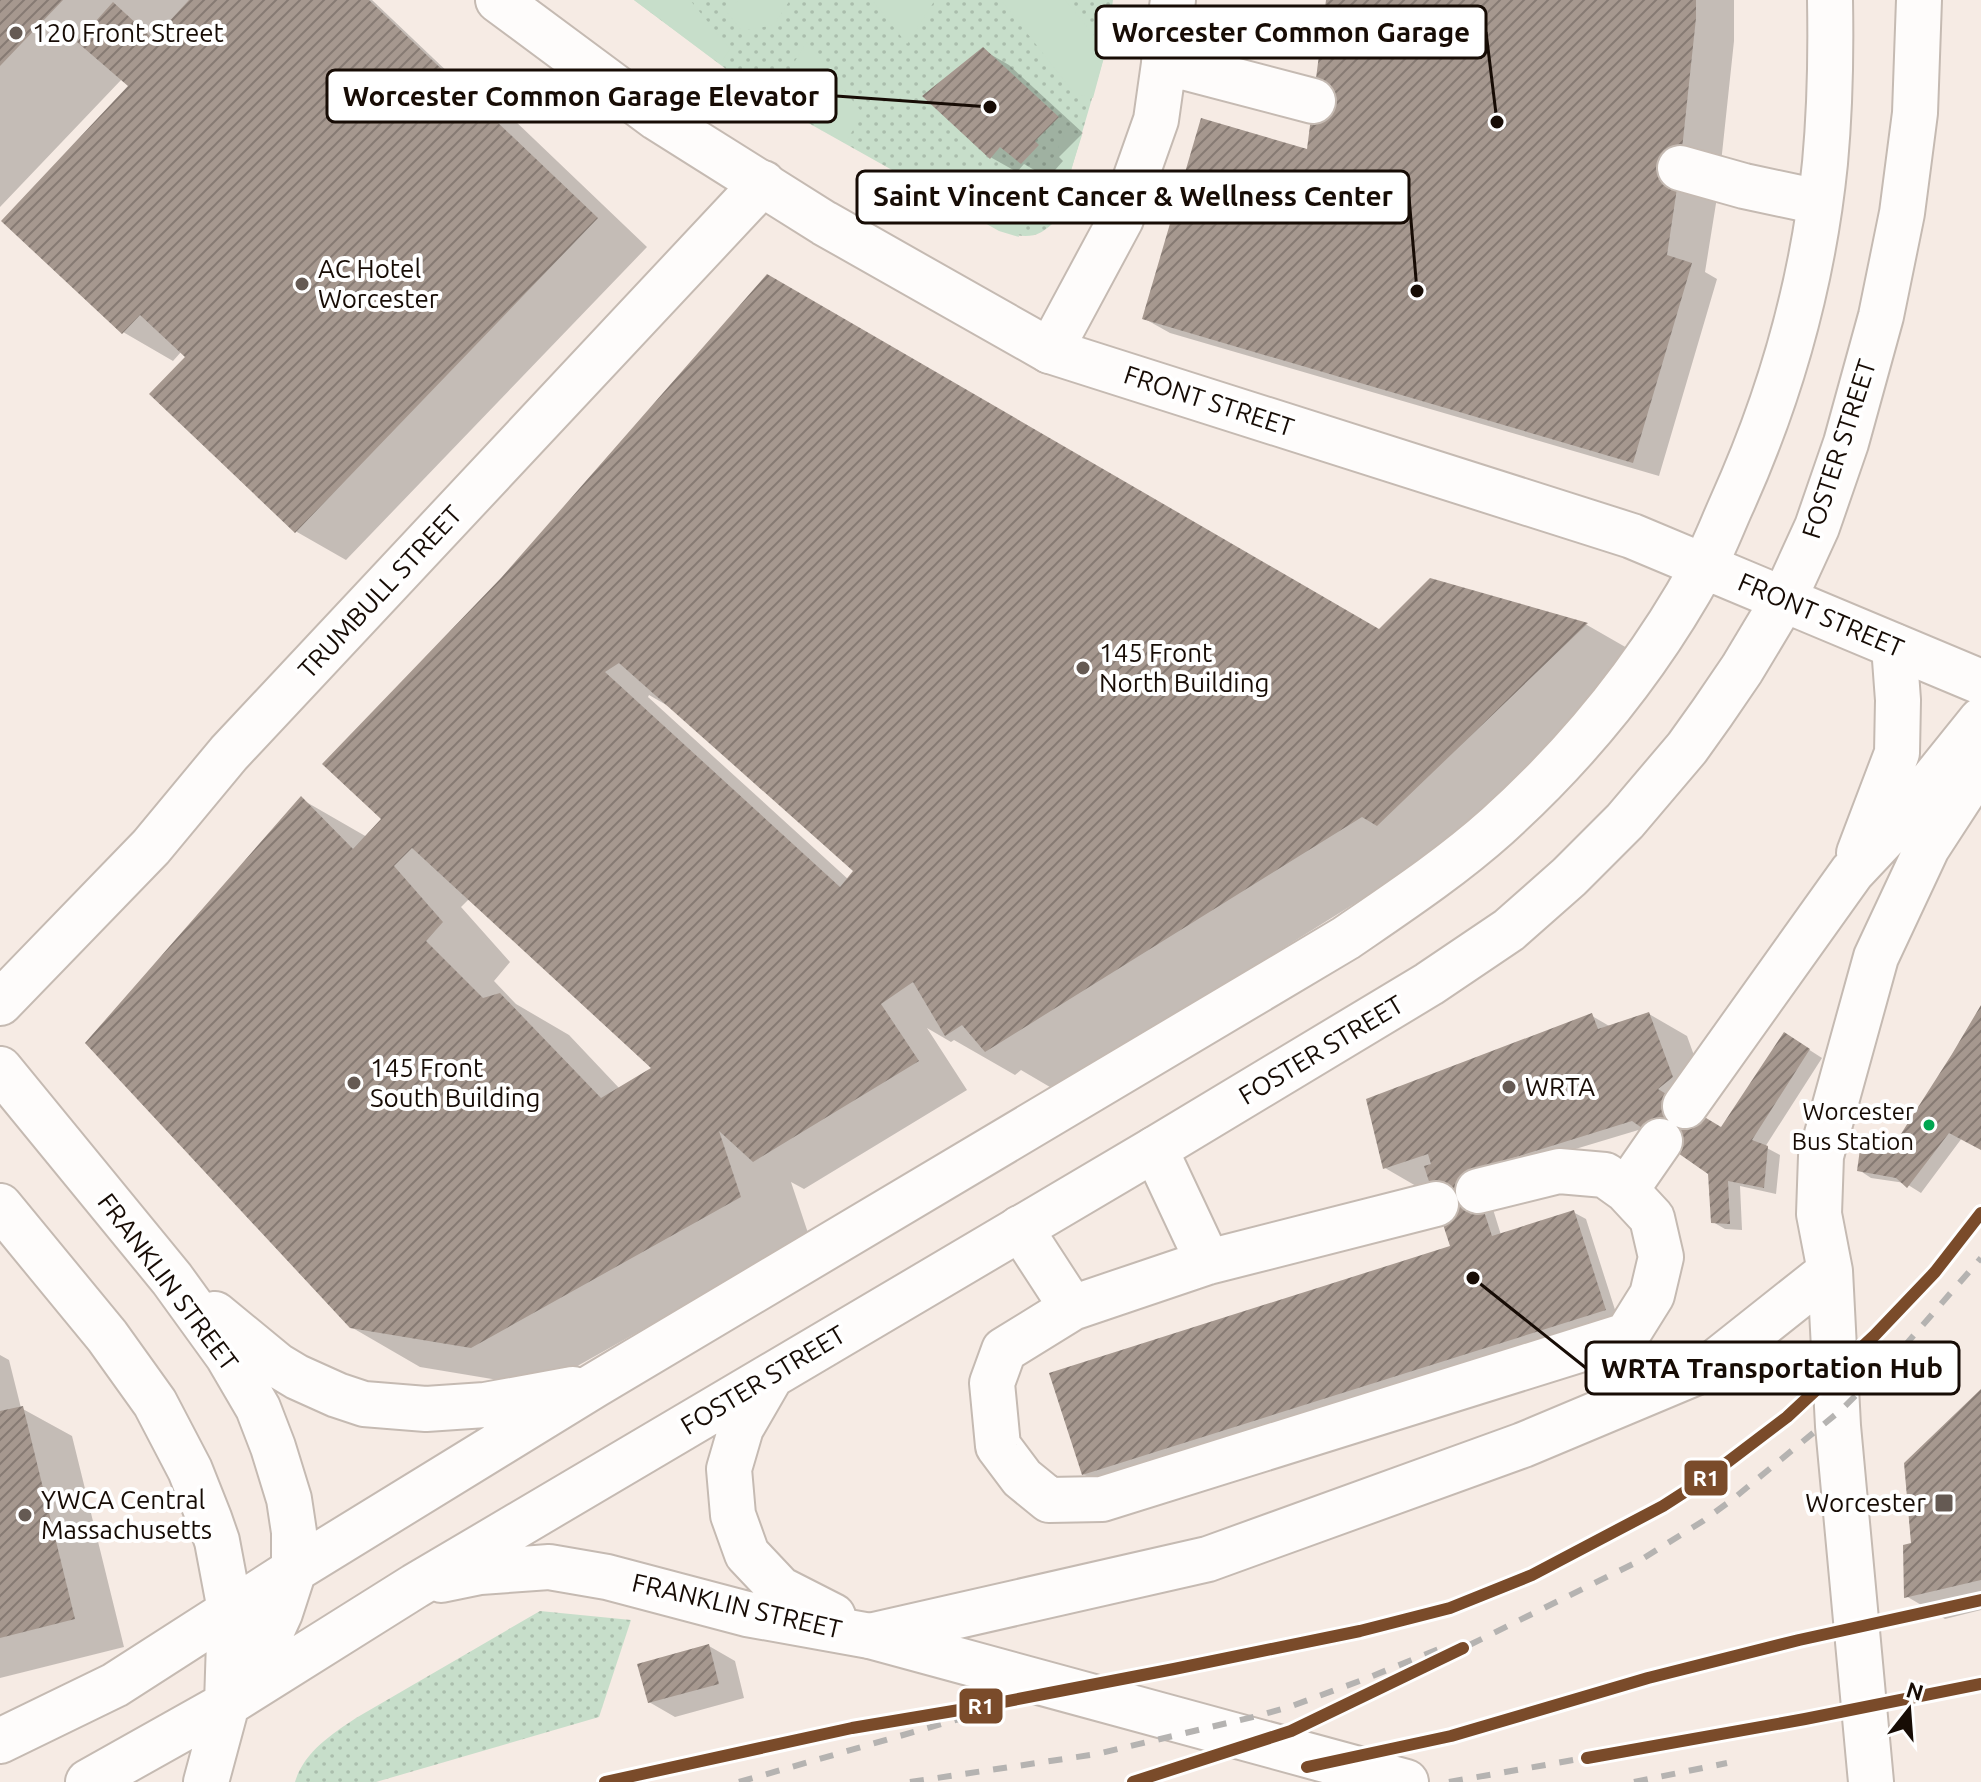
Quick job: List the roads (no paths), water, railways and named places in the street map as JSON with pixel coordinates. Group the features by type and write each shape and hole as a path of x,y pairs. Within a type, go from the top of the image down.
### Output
{"main road":[{"name":"FRONT STREET","path":"498,0 657,118 824,223 1050,351 1632,536 1981,682"},
{"path":"1050,351 1121,219 1156,120 1173,0"},
{"path":"0,1741 115,1685 294,1570 595,1385 1346,938 1496,827 1554,770 1606,712 1659,641 1704,565 1744,476 1783,369 1808,273 1825,163 1831,58 1830,0"},
{"name":"FOSTER STREET","path":"88,1782 227,1704 415,1586 1429,984 1509,930 1569,877 1625,821 1687,748 1742,669 1784,599 1817,527 1836,476 1881,316 1902,213 1915,113 1919,0"},
{"path":"1164,62 1313,101"},
{"path":"1680,168 1819,202"},
{"name":"TRUMBULL STREET","path":"0,1003 151,847 229,753 763,183"},
{"path":"1852,872 1897,753 1898,700 1894,646"},
{"path":"1685,1106 1852,872 1899,822 1981,720"},
{"path":"1871,1782 1838,1426 1830,1271 1819,1214 1821,1156 1876,957 1927,848 1981,765"},
{"name":"FRANKLIN STREET","path":"0,1069 172,1279 227,1355 258,1408 289,1499 294,1532 294,1570 280,1613 260,1657 227,1704"},
{"path":"1626,1190 1660,1141"},
{"path":"1155,1149 1208,1262"},
{"path":"1436,1204 1208,1262 1072,1308 1004,1350 992,1383 998,1446 1022,1478 1049,1500 1102,1499 1627,1335 1652,1295 1661,1257 1652,1218 1626,1190 1605,1175 1559,1171 1478,1191"},
{"path":"0,1206 107,1336 155,1403 190,1470 209,1518 217,1541 230,1610 227,1704 206,1782"},
{"path":"1020,1228 1072,1308"},
{"path":"870,1636 1208,1559 1523,1445 1709,1367 1830,1271"},
{"path":"172,1279 277,1365 337,1395 364,1404 402,1408 485,1405 595,1385"},
{"name":"FRANKLIN STREET","path":"772,1374 741,1428 729,1469 733,1515 747,1554 780,1589 870,1636"},
{"name":"FRANKLIN STREET","path":"415,1586 480,1572 549,1567 607,1577 747,1614 870,1636 1406,1782"}],"railway":[{"path":"605,1782 852,1728 977,1707 1360,1631 1450,1608 1532,1575 1663,1506 1708,1477 1787,1417 1875,1335 1935,1272 1981,1213"},
{"path":"1133,1782 1291,1731 1639,1561 1733,1499 1841,1410 1895,1357 1981,1258"},
{"path":"910,1782 1097,1754 1257,1716 1289,1707 1439,1649"},
{"path":"1449,1782 1805,1719 1981,1684"},
{"path":"739,1782 959,1719"},
{"path":"1634,1782 1727,1763"}],"place":[{"name":"120 Front Street","path":"16,33"},
{"name":"Worcester Common Garage Elevator","path":"990,107"},
{"name":"Worcester Common Garage","path":"1497,122"},
{"name":"AC Hotel Worcester","path":"302,284"},
{"name":"Saint Vincent Cancer & Wellness Center","path":"1417,291"},
{"name":"145 Front North Building","path":"1083,668"},
{"name":"145 Front South Building","path":"354,1083"},
{"name":"WRTA","path":"1509,1087"},
{"name":"Worcester Bus Station","path":"1929,1125"},
{"name":"WRTA Transportation Hub","path":"1473,1278"},
{"name":"Worcester","path":"1944,1503"},
{"name":"YWCA Central Massachusetts","path":"25,1515"}]}
